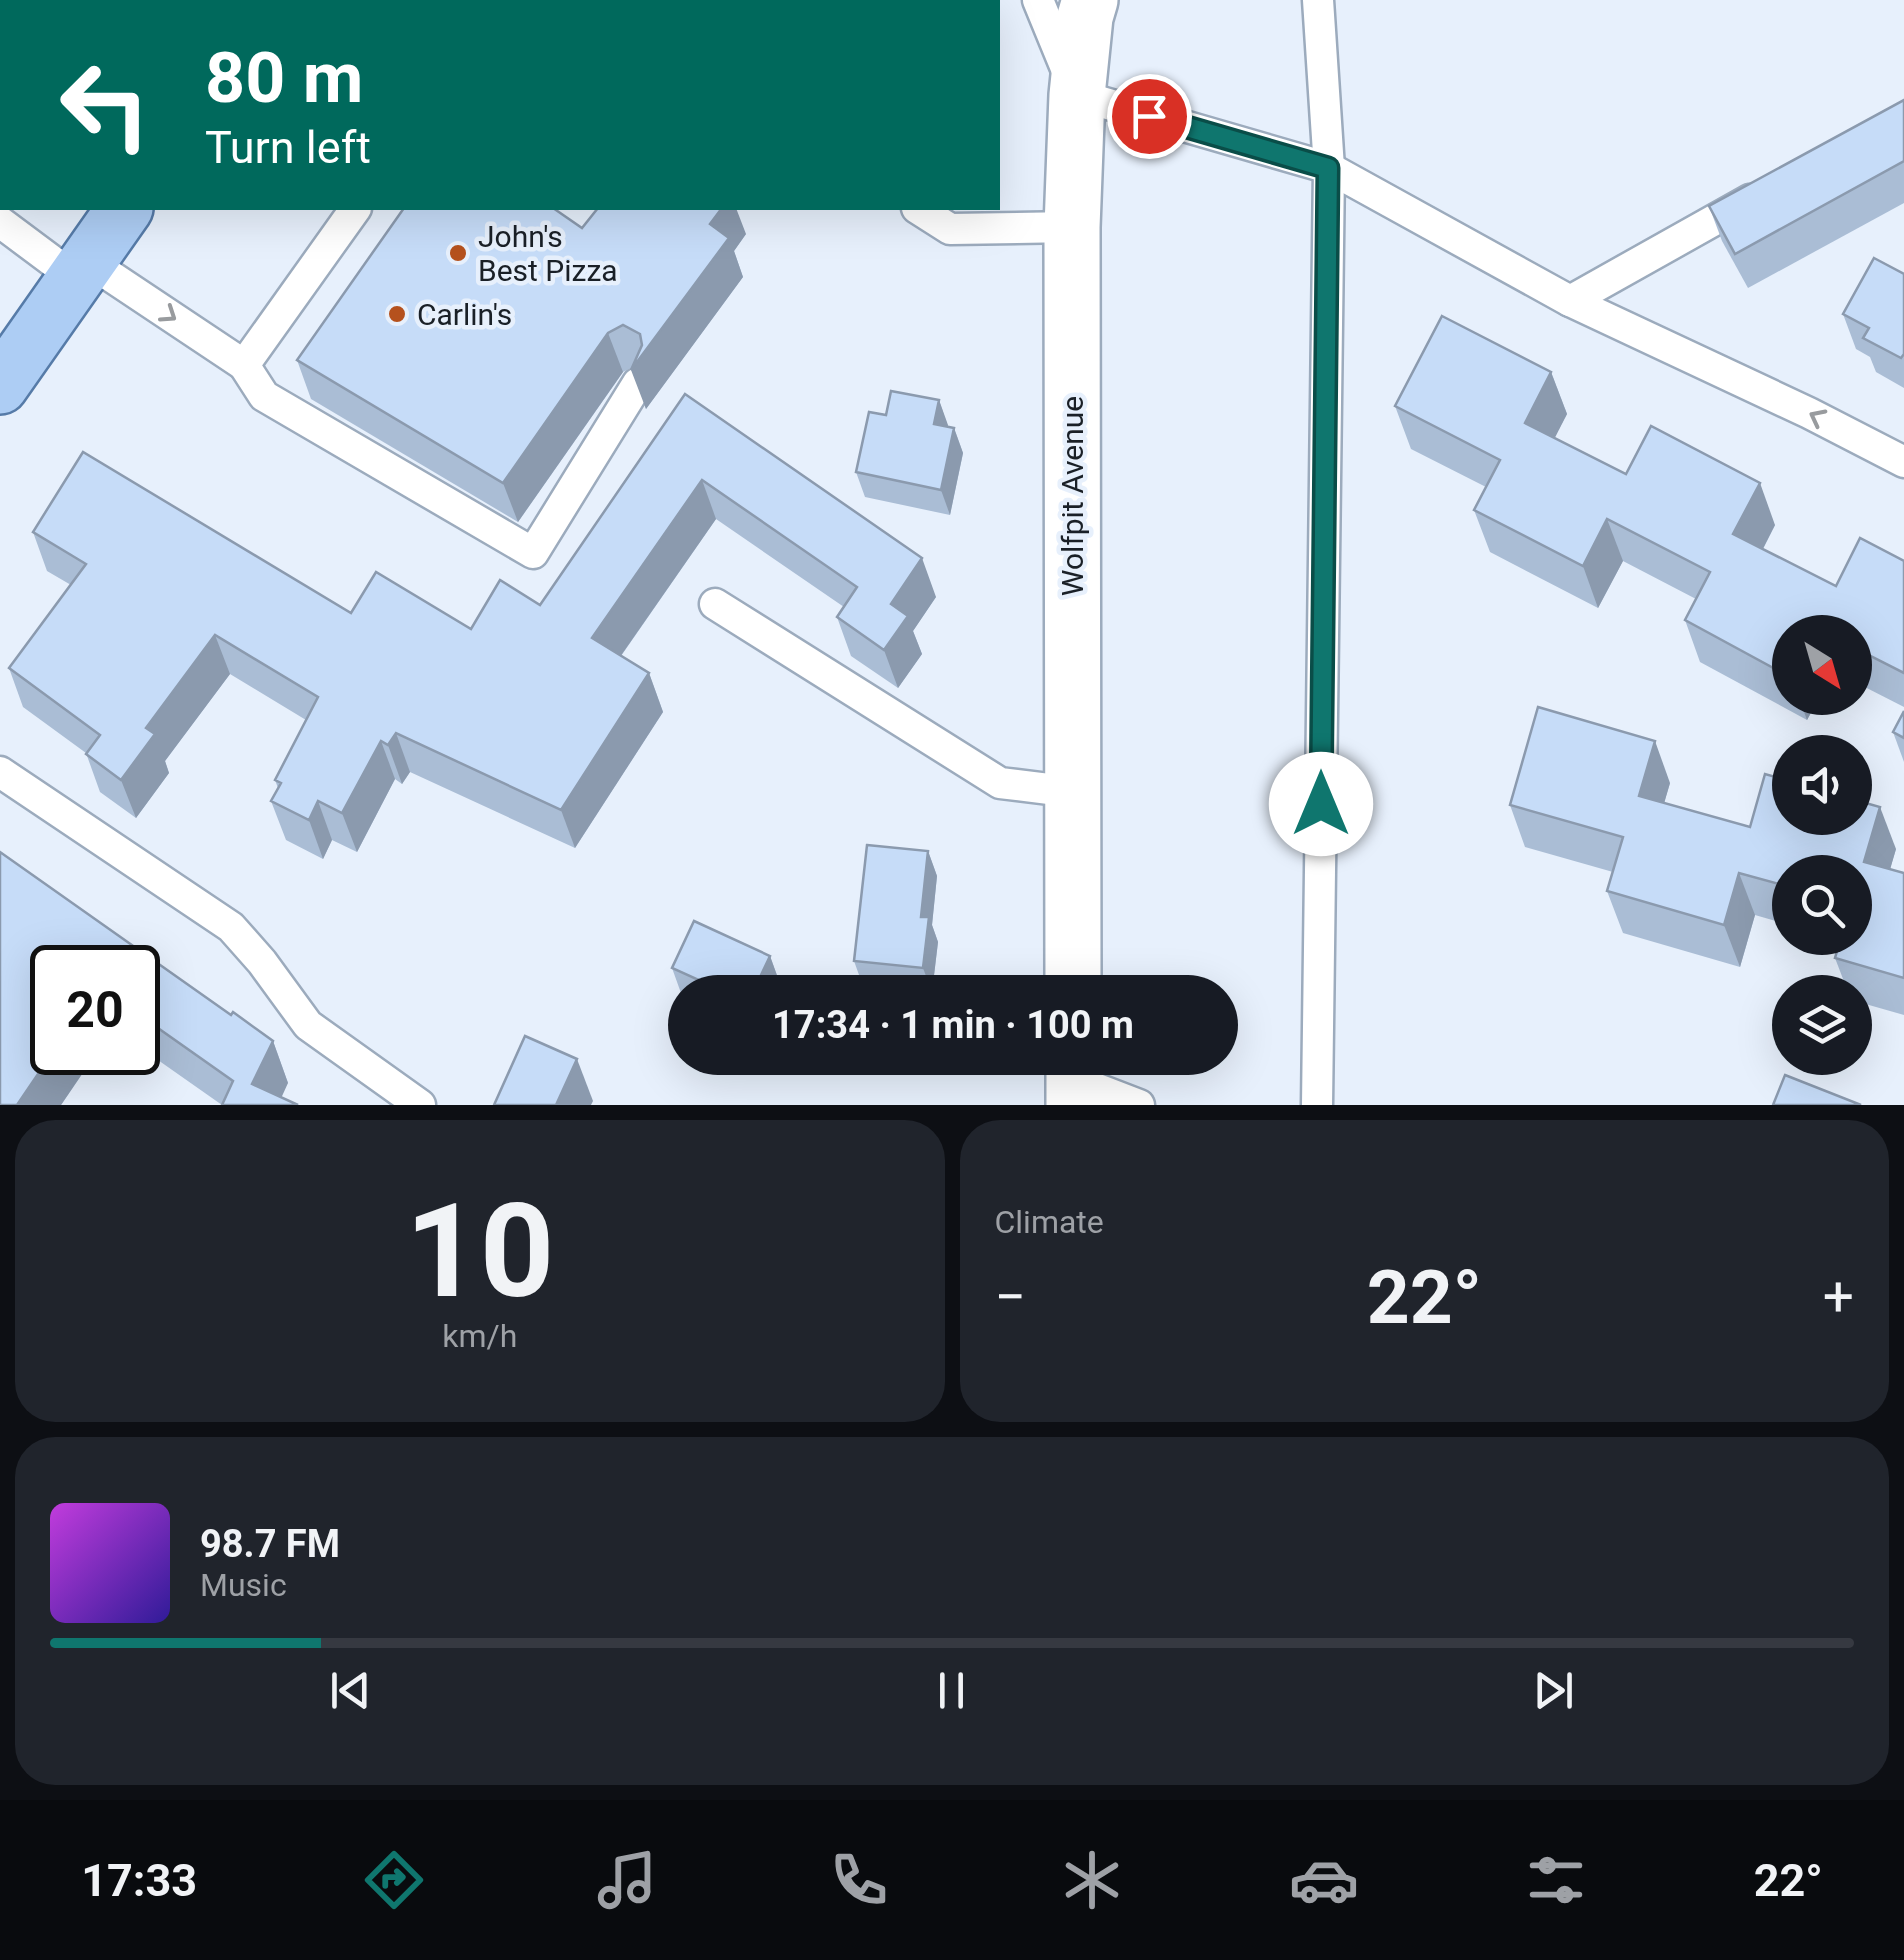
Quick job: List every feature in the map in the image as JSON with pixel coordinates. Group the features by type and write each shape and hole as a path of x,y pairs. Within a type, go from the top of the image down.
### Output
{"main road":[{"path":"0,386 123,210"}],"street":[{"name":"Wolfpit Avenue","path":"1074,975 1072,228 1077,95 1090,0"}],"lane":[{"path":"1038,0 1077,95 1328,168 1570,302 1809,413 1904,462"},
{"path":"1317,1105 1328,168 1318,0"},
{"path":"1570,302 1770,188"},
{"path":"244,365 355,210"},
{"path":"932,211 950,229 1072,228"},
{"path":"0,222 244,365 264,396 533,553 638,384"},
{"path":"715,604 1000,783 1073,792"},
{"path":"0,772 231,927 308,1025 420,1105"},
{"path":"1074,1081 1140,1105"}],"building":[{"path":"1904,100 1904,161 1735,254 1709,206"},
{"path":"403,210 556,210 582,228 596,210 720,210 710,224 729,238 631,370 642,345 640,334 623,325 608,333 503,483 297,360"},
{"path":"1874,258 1904,274 1901,358 1863,338 1869,328 1843,314"},
{"path":"1442,316 1551,372 1525,423 1626,474 1651,426 1760,483 1733,534 1836,586 1860,538 1904,561 1904,673 1872,657 1872,615 1772,615 1772,667 1685,620 1710,572 1607,519 1583,566 1474,510 1500,460 1395,406"},
{"path":"891,391 939,400 934,424 954,428 941,490 856,472 869,412 886,415"},
{"path":"685,394 922,558 891,604 908,616 884,650 837,617 857,587 702,480 592,638 649,673 561,810 396,733 388,745 381,741 342,813 318,801 309,820 271,801 281,783 275,780 318,697 215,635 146,728 155,734 121,780 86,754 100,735 9,668 86,564 33,532 83,452 351,613 376,572 471,629 500,580 540,605"},
{"path":"1538,707 1655,741 1639,796 1750,827 1765,774 1772,776 1772,835 1872,835 1866,855 1772,855 1772,882 1739,873 1724,925 1607,891 1623,837 1510,805"},
{"path":"1904,711 1904,738 1893,732"},
{"path":"1872,805 1880,807 1872,834"},
{"path":"867,845 928,851 921,917 929,917 923,968 854,961"},
{"path":"0,852 132,945 30,945 30,1075 37,1075 17,1105 0,1105"},
{"path":"1872,864 1904,873 1904,978 1835,958 1872,955"},
{"path":"694,921 770,956 761,975 687,975 672,968"},
{"path":"160,965 273,1041 252,1084 298,1105 222,1105 233,1081 160,1030"},
{"path":"525,1036 577,1059 556,1105 494,1105"},
{"path":"1785,1075 1861,1105 1773,1105"}],"place":[{"name":"John's Best Pizza","path":"458,253"},
{"name":"Carlin's","path":"397,314"}],"route":[{"path":"1149,116 1328,168 1321,804"}]}
